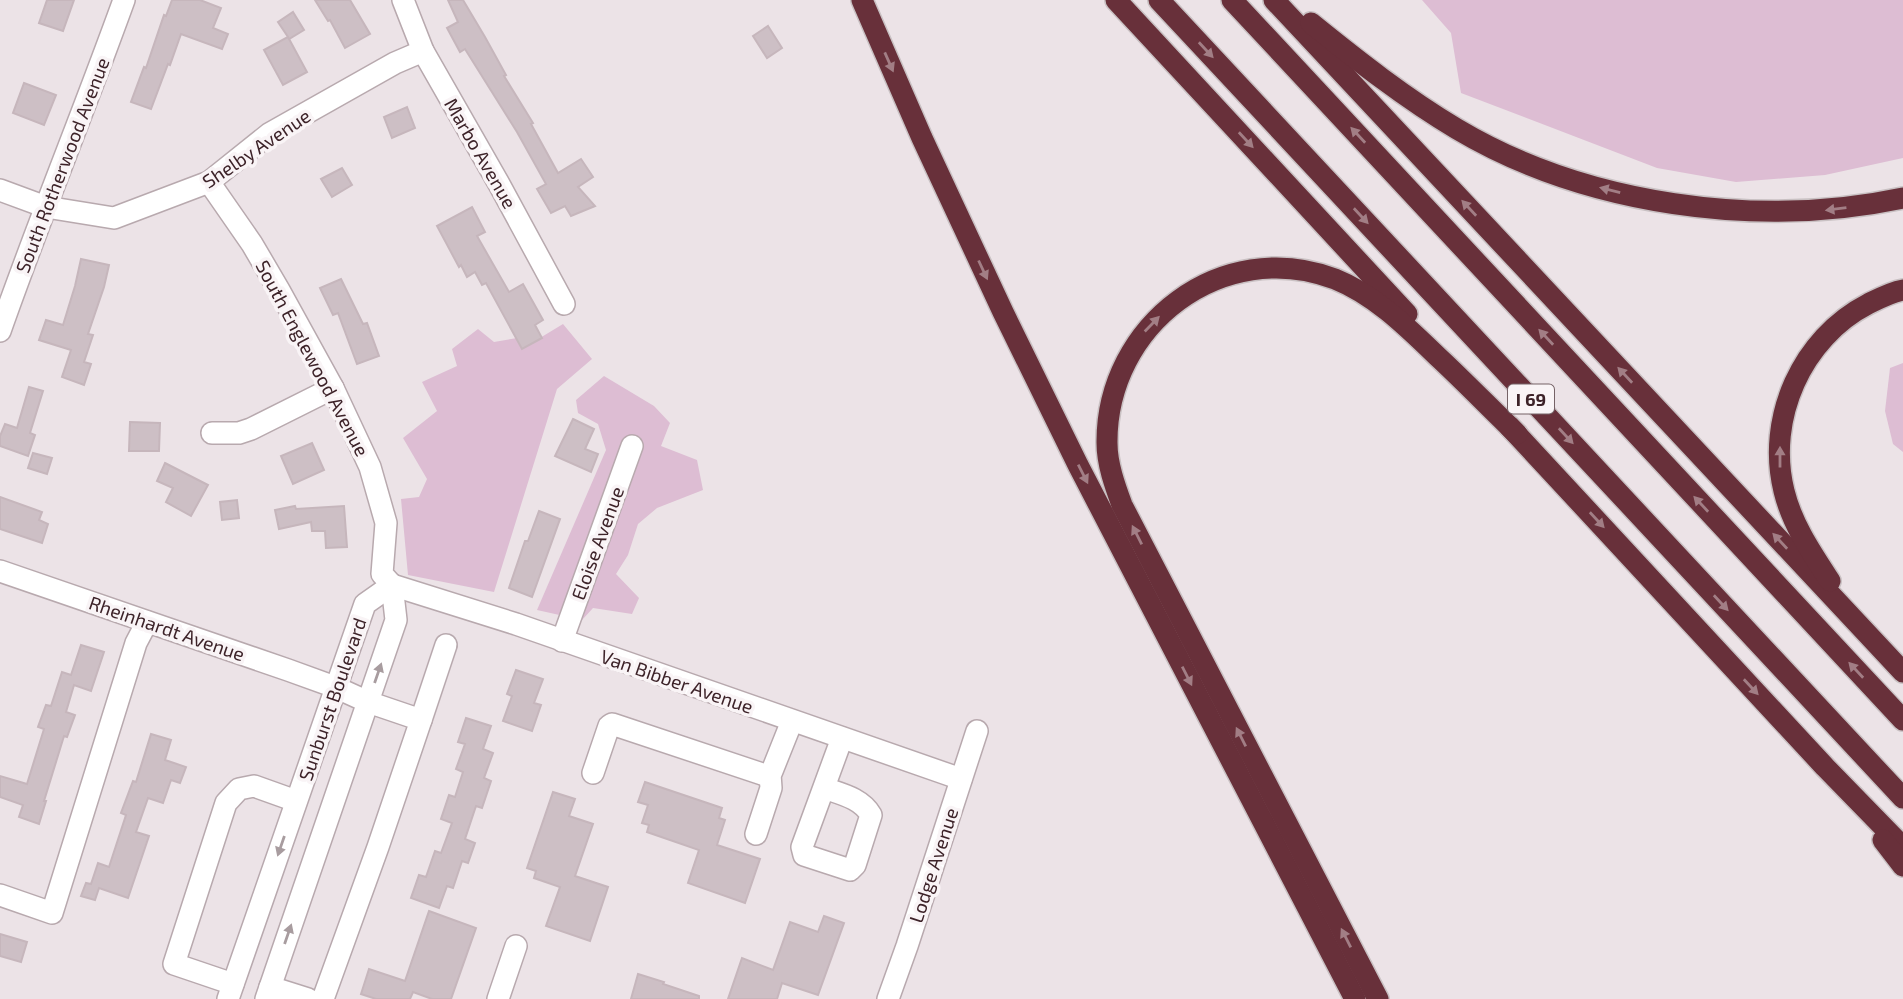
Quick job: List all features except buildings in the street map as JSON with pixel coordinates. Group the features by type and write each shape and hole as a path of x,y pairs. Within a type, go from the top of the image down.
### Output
{"highway":[{"path":"862,0 985,274 1078,465 1355,999"},
{"path":"1116,0 1825,767 1903,847"},
{"name":"I 69","path":"1159,0 1903,798"},
{"name":"I 69","path":"1232,0 1903,720"},
{"path":"1274,0 1903,672"},
{"path":"1281,0 1399,92 1458,130 1536,167 1582,183 1663,202 1730,210 1822,211 1903,198"},
{"path":"1378,999 1122,505 1114,483 1107,444 1110,404 1125,363 1142,335 1155,320 1185,296 1217,279 1233,274 1283,268 1325,276 1367,296 1416,336 1517,434"},
{"path":"1860,627 1803,538 1788,507 1780,470 1782,421 1793,386 1803,365 1817,346 1842,320 1886,295 1903,290"},
{"path":"1825,767 1903,866"}],"street":[{"name":"South Rotherwood Avenue","path":"0,331 124,0"},
{"name":"Marbo Avenue","path":"403,0 423,51 564,304"},
{"name":"Shelby Avenue","path":"0,190 46,206 114,218 209,183 269,134 394,63 423,51"},
{"name":"South Englewood Avenue","path":"209,183 252,244 333,388 370,467 386,523 382,574 392,585"},
{"path":"212,433 239,433 333,388"},
{"name":"Eloise Avenue","path":"562,640 632,446"},
{"name":"Rheinhardt Avenue","path":"0,570 335,687 368,702 421,720"},
{"name":"Van Bibber Avenue","path":"392,585 516,624 961,779"},
{"name":"Sunburst Boulevard","path":"231,992 365,604 392,585 396,620 267,993"},
{"path":"0,895 52,913 136,643 147,622"},
{"path":"323,999 446,645"},
{"path":"756,834 771,788 770,774 792,721"},
{"path":"593,774 612,724 768,776 770,774"},
{"name":"Lodge Avenue","path":"888,999 977,731"},
{"path":"824,788 842,738"},
{"path":"231,992 174,964 226,803 239,789 254,786 296,802"},
{"path":"498,999 516,946"},
{"path":"267,993 308,999"}],"shaded area":[{"path":"1422,0 1903,0 1903,158 1825,175 1736,182 1657,168 1461,93 1451,33"},
{"path":"563,324 592,359 557,389 494,592 408,575 401,499 419,497 427,479 403,438 437,411 422,382 457,366 452,349 478,329 494,342 517,338 530,344"},
{"path":"1903,363 1903,452 1893,444 1885,411 1890,368"},
{"path":"604,376 654,406 670,423 661,446 697,460 703,490 657,508 638,524 628,555 616,574 639,598 632,614 593,608 582,620 537,610 606,450 598,424 578,413 576,400"}]}
